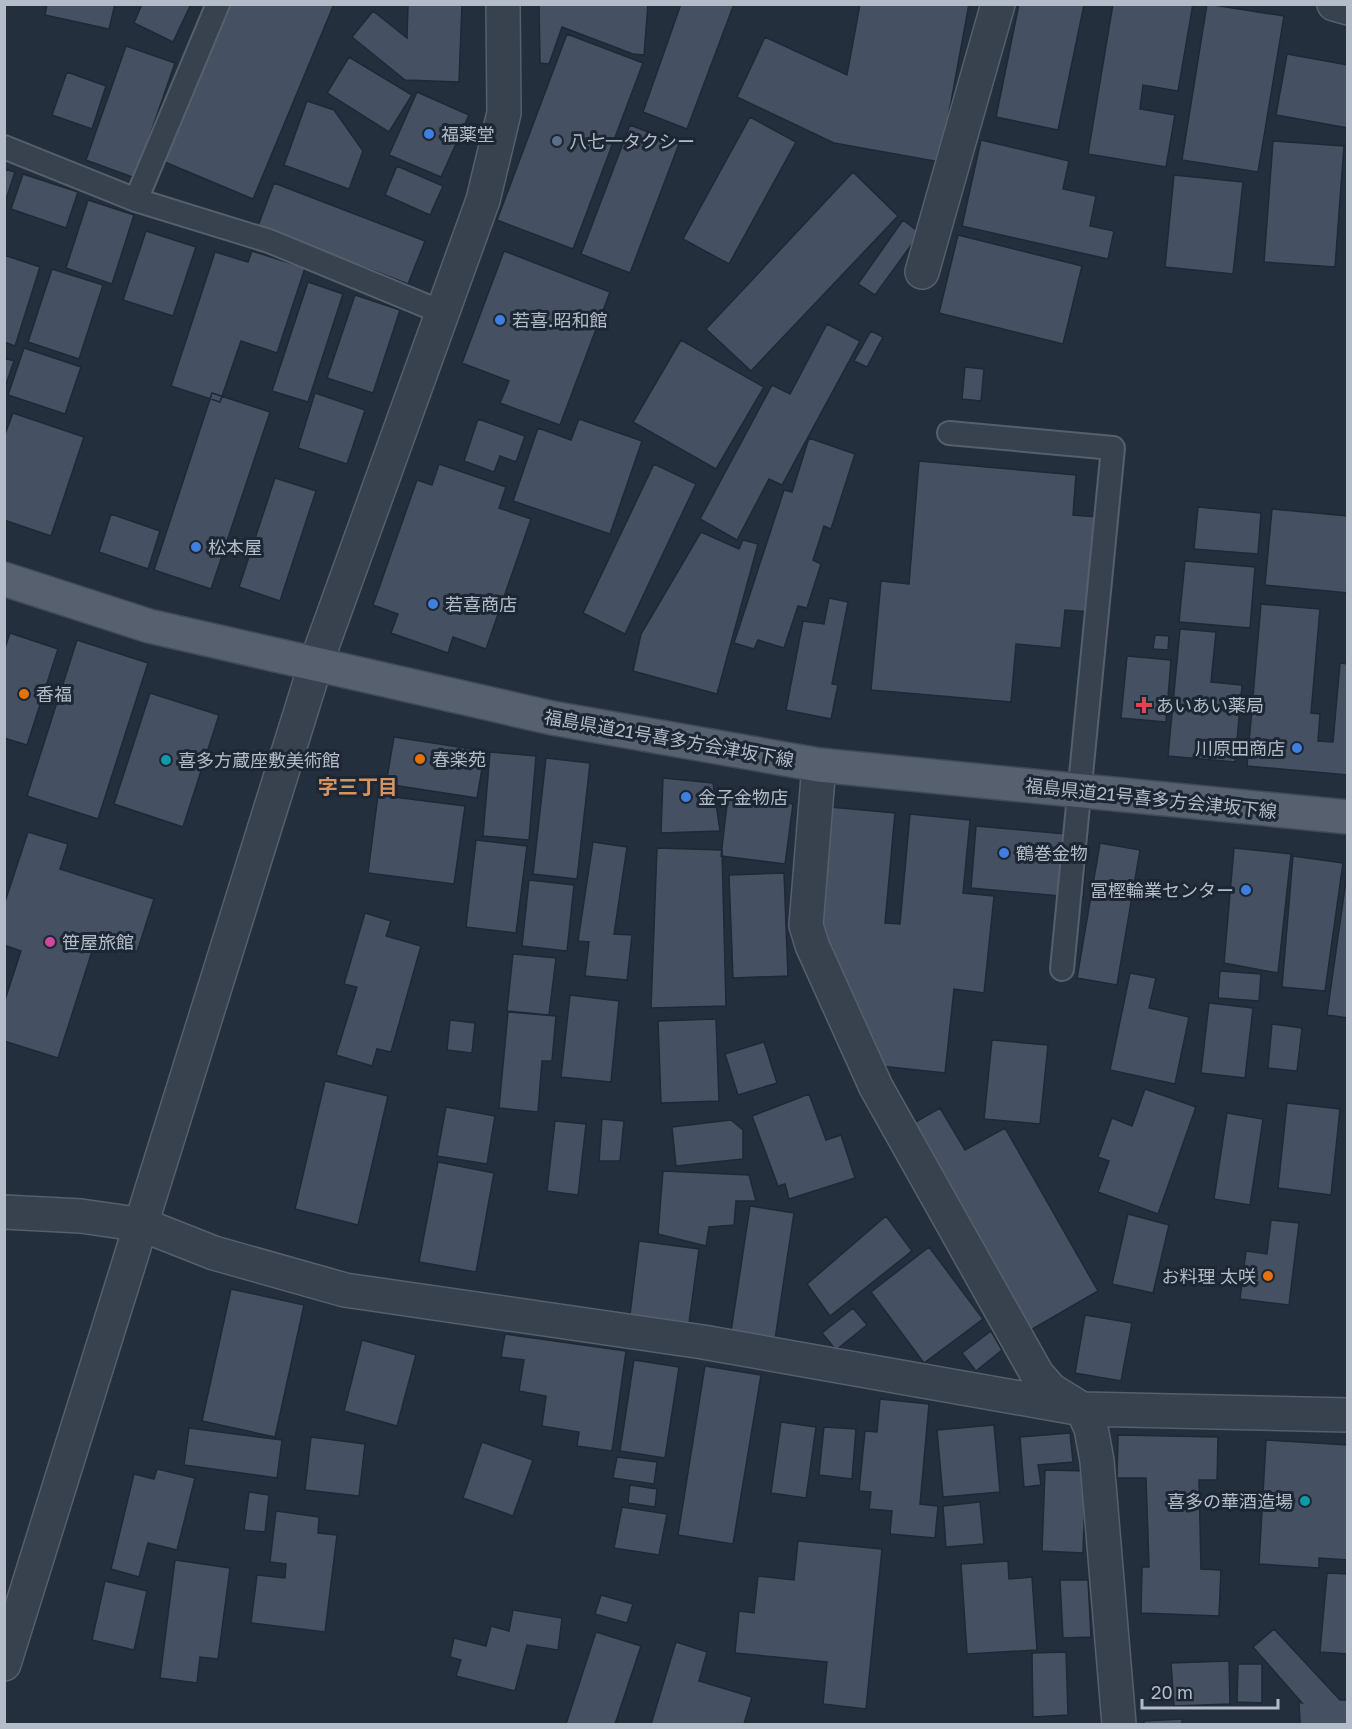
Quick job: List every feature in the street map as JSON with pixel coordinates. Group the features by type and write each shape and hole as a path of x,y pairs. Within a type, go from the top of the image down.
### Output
{"main road":[{"name":"福島県道21号喜多方会津坂下線","path":"4,579 149,626 552,718 819,765 1347,817"}],"street":[{"path":"6,1659 143,1225 316,663 483,200 504,113 503,4"},
{"path":"922,272 998,4"},
{"path":"1334,4 1347,8"},
{"path":"819,765 806,925 812,945 876,1087 1037,1374 1051,1390 1082,1409 1091,1428 1097,1461 1119,1725"},
{"path":"4,1212 81,1216 143,1225 214,1253 345,1290 703,1342 1082,1409 1347,1415"}],"lane":[{"path":"136,200 218,4"},
{"path":"4,147 136,200 268,241 441,312"},
{"path":"949,433 1113,448 1062,969"}],"building":[{"path":"47,4 115,4 109,29 45,15"},
{"path":"142,4 191,4 173,42 134,23"},
{"path":"225,4 334,4 253,199 160,160"},
{"path":"408,4 462,4 459,82 405,80 352,37 373,11 407,38"},
{"path":"539,4 648,4 644,55 633,54 562,27 549,64 540,63"},
{"path":"681,4 734,4 687,129 643,112"},
{"path":"860,4 969,4 940,162 834,143 737,97 765,37 847,75"},
{"path":"1019,4 1084,5 1058,130 996,117"},
{"path":"1113,4 1193,4 1178,91 1143,85 1140,109 1175,115 1166,167 1088,154"},
{"path":"1207,4 1284,16 1258,172 1182,160"},
{"path":"567,34 643,63 573,249 497,220"},
{"path":"126,46 175,63 135,178 86,160"},
{"path":"1287,54 1348,65 1348,128 1276,115"},
{"path":"349,57 412,95 389,132 327,93"},
{"path":"67,72 106,86 92,129 52,115"},
{"path":"417,92 469,115 441,177 389,155"},
{"path":"307,101 334,110 363,151 349,189 284,165"},
{"path":"750,117 796,142 729,264 683,239"},
{"path":"630,125 679,144 630,273 581,254"},
{"path":"981,140 1069,161 1063,189 1096,196 1090,226 1114,231 1108,259 962,226"},
{"path":"1273,141 1344,146 1335,267 1264,262"},
{"path":"397,166 443,186 430,215 385,195"},
{"path":"4,169 15,172 4,205"},
{"path":"853,172 898,216 751,371 706,329"},
{"path":"23,174 78,192 66,228 11,209"},
{"path":"1174,175 1243,182 1233,274 1165,267"},
{"path":"274,183 425,241 408,284 258,226"},
{"path":"88,200 134,215 112,284 66,268"},
{"path":"903,220 920,233 875,295 858,284"},
{"path":"146,231 196,247 173,316 123,300"},
{"path":"958,235 1082,266 1063,344 939,313"},
{"path":"252,251 305,268 277,353 241,341 220,402 171,386 215,252 248,262"},
{"path":"504,251 610,292 560,425 500,403 509,381 462,363"},
{"path":"4,255 40,267 15,346 4,342"},
{"path":"52,269 103,285 79,359 28,342"},
{"path":"308,282 343,294 308,402 272,391"},
{"path":"355,295 400,310 373,393 327,378"},
{"path":"827,324 860,341 782,485 769,479 737,540 700,519 772,385 790,394"},
{"path":"871,331 883,337 867,367 854,361"},
{"path":"681,340 764,387 716,469 633,422"},
{"path":"24,348 81,367 65,414 8,395"},
{"path":"4,358 14,361 4,390"},
{"path":"965,367 984,369 981,401 962,399"},
{"path":"212,393 270,412 211,589 154,570"},
{"path":"315,393 365,410 347,464 298,448"},
{"path":"13,413 84,437 51,536 4,520 4,437"},
{"path":"478,419 525,436 516,462 500,456 494,472 464,461"},
{"path":"579,419 642,441 610,534 513,501 538,428 571,440"},
{"path":"809,438 855,454 831,529 824,526 813,560 821,564 807,608 798,606 784,648 758,640 754,649 734,643 784,490 792,492"},
{"path":"919,461 1076,475 1073,515 1111,518 1104,613 1065,610 1061,648 1016,644 1011,702 871,690 881,581 909,584"},
{"path":"439,464 506,487 499,508 531,519 486,649 453,637 448,653 391,633 398,614 373,605 417,480 432,485"},
{"path":"654,464 696,484 625,634 583,613"},
{"path":"275,478 316,491 280,601 239,587"},
{"path":"1198,507 1261,513 1258,554 1194,549"},
{"path":"1272,509 1348,516 1348,593 1265,585"},
{"path":"111,514 160,531 148,569 99,552"},
{"path":"701,532 739,549 743,540 758,544 717,694 633,671 641,634"},
{"path":"1185,561 1255,567 1250,628 1179,622"},
{"path":"829,598 848,602 832,684 838,685 831,719 786,710 803,621 824,624"},
{"path":"1261,604 1320,609 1311,713 1320,714 1318,741 1333,742 1340,663 1348,664 1348,775 1247,766"},
{"path":"1180,629 1216,632 1211,682 1242,685 1235,762 1168,756"},
{"name":"香福","path":"10,633 58,649 27,745 4,738 4,651"},
{"path":"1155,635 1169,636 1168,650 1153,649"},
{"path":"77,640 148,663 98,819 27,796"},
{"path":"1127,656 1171,660 1166,722 1121,718"},
{"name":"喜多方蔵座敷美術館","path":"150,693 219,715 183,827 114,804"},
{"path":"394,737 485,751 477,798 386,784"},
{"path":"490,752 536,756 529,840 483,836"},
{"path":"546,758 590,763 577,879 533,874"},
{"path":"663,778 713,783 720,831 661,833"},
{"path":"378,795 465,806 454,884 368,873"},
{"path":"728,796 793,804 785,864 721,856"},
{"path":"830,807 895,813 885,923 900,924 910,814 970,820 963,893 994,896 984,993 954,989 945,1073 880,1066 817,940"},
{"path":"976,826 1088,836 1083,898 971,888"},
{"name":"笹屋旅館","path":"28,832 68,844 60,869 154,899 137,952 96,939 58,1058 4,1041 4,1003 21,951 4,945 4,905"},
{"path":"476,840 527,846 516,933 466,927"},
{"path":"593,842 627,847 614,934 632,935 627,980 585,976 589,942 578,941"},
{"path":"1100,843 1140,850 1117,985 1077,978"},
{"path":"657,848 722,850 726,1006 651,1008"},
{"path":"1234,848 1291,854 1278,973 1224,963"},
{"path":"1293,856 1343,863 1325,991 1282,987"},
{"path":"784,873 788,976 733,978 729,875"},
{"path":"1348,873 1348,1018 1327,1015"},
{"path":"529,880 574,885 567,951 522,946"},
{"path":"365,913 391,921 386,936 421,946 391,1052 377,1049 372,1066 336,1055 357,987 344,984"},
{"path":"513,954 556,958 549,1015 507,1011"},
{"path":"1220,971 1261,974 1259,1001 1218,998"},
{"path":"1130,973 1156,978 1149,1008 1189,1017 1175,1084 1110,1070"},
{"path":"570,995 619,1001 611,1082 561,1077"},
{"path":"1209,1003 1253,1008 1245,1078 1201,1073"},
{"path":"508,1012 556,1016 552,1061 542,1061 538,1112 499,1108"},
{"path":"716,1019 719,1101 661,1103 658,1021"},
{"path":"450,1020 475,1023 472,1053 447,1050"},
{"path":"1272,1024 1302,1028 1297,1071 1268,1068"},
{"path":"992,1040 1048,1045 1040,1124 984,1119"},
{"path":"764,1042 777,1083 738,1095 725,1054"},
{"path":"325,1081 388,1096 358,1225 295,1209"},
{"path":"1145,1089 1196,1107 1158,1214 1098,1192 1109,1161 1098,1157 1112,1118 1132,1126"},
{"path":"809,1094 826,1140 841,1135 855,1178 789,1199 785,1184 778,1186 752,1116"},
{"path":"1287,1103 1340,1109 1331,1195 1278,1188"},
{"path":"446,1107 495,1116 487,1164 437,1156"},
{"path":"940,1108 965,1150 1005,1128 1098,1291 1029,1331 912,1124"},
{"path":"1227,1113 1263,1119 1250,1205 1214,1199"},
{"path":"602,1119 624,1121 620,1161 599,1161"},
{"path":"731,1120 743,1130 743,1159 676,1166 672,1127"},
{"path":"555,1121 586,1124 578,1195 547,1191"},
{"path":"438,1162 494,1173 476,1272 419,1262"},
{"path":"663,1171 749,1175 756,1201 736,1201 734,1225 709,1227 706,1246 658,1234"},
{"path":"750,1206 794,1213 775,1339 731,1332"},
{"path":"1128,1214 1169,1225 1153,1293 1112,1284"},
{"path":"886,1216 912,1251 830,1316 807,1284"},
{"name":"お料理 太咲","path":"1271,1220 1299,1223 1289,1305 1240,1299 1246,1251 1267,1254"},
{"path":"639,1241 699,1249 689,1323 630,1315"},
{"path":"929,1247 983,1319 924,1363 871,1292"},
{"path":"231,1289 304,1305 275,1437 202,1421"},
{"path":"853,1308 867,1325 836,1350 822,1333"},
{"path":"1085,1315 1132,1323 1121,1381 1075,1373"},
{"path":"991,1331 1002,1350 976,1371 962,1353"},
{"path":"505,1334 626,1351 612,1451 577,1446 579,1432 542,1426 546,1396 519,1391 524,1360 501,1357"},
{"path":"362,1340 416,1355 397,1426 344,1411"},
{"path":"634,1360 679,1367 665,1458 620,1451"},
{"path":"705,1366 761,1375 733,1544 678,1535"},
{"path":"880,1399 929,1404 920,1504 938,1506 935,1538 890,1534 892,1511 869,1509 871,1492 859,1491 865,1431 877,1432"},
{"path":"781,1422 816,1427 806,1498 771,1493"},
{"path":"994,1425 1000,1492 943,1497 937,1430"},
{"path":"824,1427 856,1429 852,1479 819,1475"},
{"path":"189,1428 282,1440 277,1478 184,1465"},
{"path":"1070,1433 1073,1462 1038,1465 1041,1485 1024,1487 1020,1437"},
{"name":"喜多の華酒造場","path":"1118,1435 1218,1437 1217,1480 1199,1480 1201,1569 1221,1570 1219,1616 1141,1613 1142,1567 1149,1567 1146,1478 1117,1478"},
{"path":"311,1437 365,1444 359,1496 305,1490"},
{"name":"喜多の華酒造場","path":"1266,1440 1348,1445 1348,1560 1319,1558 1319,1568 1259,1564"},
{"path":"482,1442 533,1460 513,1516 463,1498"},
{"path":"617,1457 657,1462 654,1484 613,1478"},
{"path":"157,1469 195,1478 177,1550 148,1543 139,1577 111,1569 134,1474 154,1479"},
{"path":"1045,1470 1086,1471 1083,1553 1042,1551"},
{"path":"630,1485 657,1489 655,1507 628,1503"},
{"path":"249,1492 269,1495 265,1532 244,1530"},
{"path":"980,1502 984,1544 946,1547 943,1506"},
{"path":"622,1507 667,1514 659,1555 614,1548"},
{"path":"276,1511 319,1517 318,1533 337,1535 325,1632 251,1623 257,1575 285,1578 286,1564 270,1562"},
{"path":"798,1541 882,1549 866,1709 823,1704 827,1662 735,1653 739,1611 754,1613 758,1576 794,1580"},
{"path":"175,1560 230,1568 218,1659 200,1657 197,1683 160,1678"},
{"path":"1008,1561 1009,1579 1032,1577 1037,1650 967,1654 961,1564"},
{"path":"1327,1573 1348,1574 1348,1654 1320,1652"},
{"path":"1060,1580 1088,1580 1091,1637 1063,1638"},
{"path":"105,1581 147,1591 134,1650 92,1640"},
{"path":"601,1595 633,1604 627,1623 595,1614"},
{"path":"513,1610 562,1618 558,1650 527,1645 515,1691 456,1676 461,1660 450,1657 454,1638 486,1646 491,1626 509,1631"},
{"path":"1274,1629 1340,1700 1348,1700 1348,1724 1300,1724 1299,1702 1302,1703 1253,1647"},
{"path":"596,1632 641,1646 615,1724 566,1724"},
{"path":"676,1642 707,1652 699,1681 752,1697 744,1724 651,1724"},
{"path":"1066,1652 1068,1715 1033,1717 1032,1653"},
{"path":"1229,1661 1230,1704 1174,1706 1171,1663"},
{"path":"1238,1664 1262,1664 1262,1703 1237,1702"},
{"path":"1182,1719 1182,1724 1144,1724 1144,1721"}],"place":[{"name":"福薬堂","path":"429,134"},
{"name":"八七一タクシー","path":"557,141"},
{"name":"若喜.昭和館","path":"500,320"},
{"name":"松本屋","path":"196,547"},
{"name":"若喜商店","path":"433,604"},
{"name":"香福","path":"24,694"},
{"name":"あいあい薬局","path":"1144,705"},
{"name":"川原田商店","path":"1297,748"},
{"name":"春楽苑","path":"420,759"},
{"name":"喜多方蔵座敷美術館","path":"166,760"},
{"name":"金子金物店","path":"686,797"},
{"name":"鶴巻金物","path":"1004,853"},
{"name":"冨樫輪業センター","path":"1246,890"},
{"name":"笹屋旅館","path":"50,942"},
{"name":"お料理 太咲","path":"1268,1276"},
{"name":"喜多の華酒造場","path":"1305,1501"}],"district":[{"name":"字三丁目","path":"358,786"}]}
